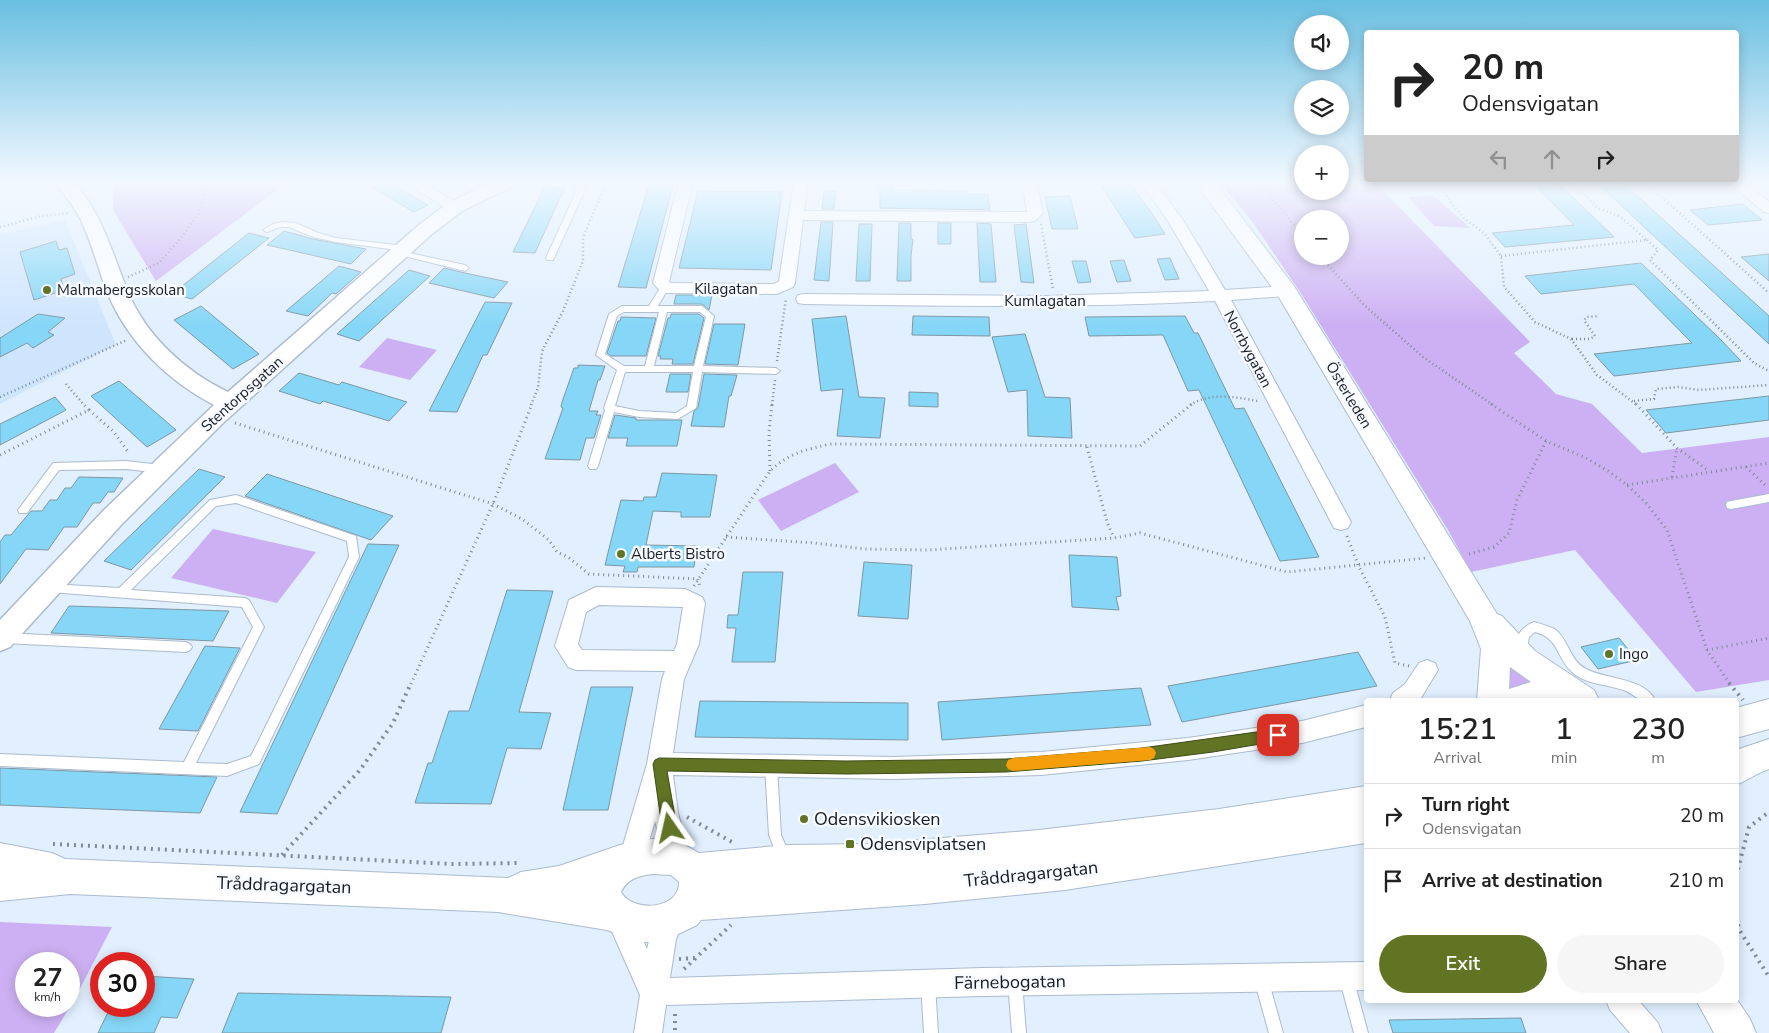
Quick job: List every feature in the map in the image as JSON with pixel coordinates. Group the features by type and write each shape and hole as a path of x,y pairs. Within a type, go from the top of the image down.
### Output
{"main road":[{"name":"Österleden","path":"1240,229 1286,291 1483,616 1496,649 1493,698"},
{"name":"Österleden","path":"1483,616 1524,661 1580,698"},
{"path":"1522,698 1548,696 1560,698"},
{"path":"1739,766 1769,754"},
{"name":"Tråddragargatan","path":"0,883 70,876 498,894 615,915 645,925 684,888 788,863 869,862 1039,847 1219,826 1364,802"},
{"name":"Tråddragargatan","path":"498,894 558,884 628,861 653,856 684,888 925,886 1065,872 1364,826"},
{"name":"Tråddragargatan","path":"0,861 70,876"},
{"path":"615,915 603,893 610,876 628,861"},
{"path":"1718,1003 1736,1033"}],"street":[{"path":"95,229 114,281 129,315 139,330 158,352 210,394 222,411"},
{"name":"Stentorpsgatan","path":"0,638 113,517 222,411 426,229"},
{"path":"665,287 661,283 674,229"},
{"name":"Kilagatan","path":"665,287 777,289 786,283 795,229"},
{"name":"Norrbygatan","path":"1181,229 1221,297 1341,522"},
{"name":"Kumlagatan","path":"804,299 1056,302 1221,297 1286,291"},
{"path":"628,861 659,764 673,679 682,661 688,644 694,603 684,598 596,596 577,606 566,646 576,660 682,661"},
{"path":"1404,698 1413,691 1426,670"},
{"path":"659,764 929,767 1006,765 1080,760 1213,746 1352,721 1364,717"},
{"path":"648,1033 663,937 684,888 666,813 659,764"},
{"path":"615,915 653,992"},
{"name":"Färnebogatan","path":"653,992 1015,981 1356,976"},
{"path":"1623,1004 1648,1033"}],"lane":[{"path":"304,229 313,234 338,240 387,244 402,251 465,268"},
{"path":"550,258 563,229"},
{"path":"652,309 665,287"},
{"path":"649,369 664,309"},
{"path":"609,408 639,414 678,416 691,408 698,369 710,316 702,309 622,310 613,314 600,355 622,369 698,369 776,371"},
{"path":"593,466 622,369"},
{"path":"23,510 56,466 126,465 162,469"},
{"path":"1731,505 1769,498"},
{"path":"0,760 227,770 255,760 354,557 352,539 236,499 212,503 121,593"},
{"path":"46,588 245,603 259,628 187,768"},
{"path":"1524,661 1521,644 1524,634 1534,628 1545,629 1558,640 1577,670 1597,680 1636,690 1646,698"},
{"path":"0,638 186,648"},
{"path":"771,766 775,835 788,863"},
{"path":"1356,976 1361,1033"},
{"path":"1260,977 1276,1033"},
{"path":"1015,981 1019,1033"},
{"path":"928,984 931,1033"}],"path":[{"path":"114,281 140,273 159,263 187,229"},
{"path":"282,855 360,770 393,723 493,504 538,388 542,351 563,311 583,261 583,237 586,229"},
{"path":"1041,229 1056,302"},
{"path":"1479,229 1484,233 1501,256 1504,287 1535,322 1571,339 1590,339 1595,336 1584,320 1587,317 1598,316"},
{"path":"1635,229 1658,250 1650,260 1754,363 1769,371"},
{"path":"1698,229 1769,293"},
{"path":"1501,256 1647,240"},
{"path":"1328,265 1364,305 1423,357 1546,441 1584,457 1627,485 1646,503 1667,530 1699,630 1708,650 1751,714"},
{"path":"0,397 127,339"},
{"path":"1571,339 1597,376 1634,401 1677,448 1709,471"},
{"path":"66,384 89,410 113,431 131,456 126,465"},
{"path":"1634,401 1654,399 1656,389 1678,387 1698,390 1769,385"},
{"path":"222,411 270,433 493,504 522,519 549,540 557,552 568,557 590,574 698,579 770,471 783,459 803,450 830,444 1140,446 1150,441 1183,408 1204,397 1232,396 1267,403 1277,402"},
{"path":"0,455 89,410"},
{"path":"1465,554 1494,547 1510,533 1517,500 1546,441"},
{"path":"1087,447 1107,522 1114,538"},
{"path":"1672,477 1677,448"},
{"path":"1627,485 1769,463"},
{"path":"1746,466 1769,489"},
{"path":"1341,522 1358,565 1385,617 1395,663 1426,670"},
{"path":"726,538 814,543 866,549 918,550 1114,538 1140,533 1287,572 1426,558"},
{"path":"1708,650 1769,638"},
{"path":"1739,864 1749,826 1769,812"},
{"path":"680,814 735,844"},
{"path":"49,844 452,864 522,863"},
{"path":"1739,928 1769,977"}],"shaded area":[{"name":"Malmabergsskolan","path":"25,229 69,229 116,345 0,404 0,235"},
{"path":"125,229 225,229 156,281"},
{"path":"1258,229 1294,229 1294,265 1349,265 1349,229 1421,229 1530,342 1514,353 1556,394 1592,404 1642,453 1769,437 1769,680 1696,692 1575,550 1471,572 1448,530 1300,292"},
{"path":"387,338 437,350 410,380 359,367"},
{"path":"835,463 859,492 781,531 758,500"},
{"path":"213,529 316,552 277,603 171,578"},
{"path":"1511,657 1548,686 1505,690"},
{"path":"0,922 112,927 99,952 90,952 90,969 80,988 80,952 15,952 15,1017 64,1017 54,1033 0,1033"}],"building":[{"path":"524,229 546,229 535,253 513,252"},
{"path":"635,229 661,229 646,288 618,287"},
{"path":"689,229 777,229 771,270 679,268"},
{"path":"820,229 833,229 829,281 814,280"},
{"path":"859,229 872,229 870,281 856,281"},
{"path":"899,229 911,229 911,239 913,239 911,281 897,281"},
{"path":"938,229 951,229 951,244 938,244"},
{"path":"977,229 991,229 996,282 980,282"},
{"path":"1015,229 1027,229 1034,283 1021,282"},
{"path":"1129,229 1162,229 1165,234 1135,238"},
{"path":"1531,229 1606,229 1614,237 1505,247 1492,233"},
{"path":"1646,229 1674,229 1769,316 1769,344"},
{"path":"284,231 313,239 366,249 351,264 267,245"},
{"path":"249,233 269,238 192,299 172,294"},
{"path":"56,241 59,250 67,248 75,274 61,279 64,290 34,300 20,252"},
{"path":"1769,254 1769,281 1741,257"},
{"path":"1170,258 1179,279 1165,280 1157,259"},
{"path":"1124,260 1131,281 1117,282 1110,261"},
{"path":"1072,261 1086,261 1091,282 1078,283"},
{"path":"1641,263 1741,361 1614,376 1594,354 1692,343 1634,284 1541,294 1525,276"},
{"path":"339,266 361,272 336,294 332,293 308,316 286,311"},
{"path":"444,268 508,282 494,298 429,283"},
{"path":"409,270 430,276 359,341 337,334"},
{"path":"676,295 712,295 709,310 702,304 674,304"},
{"path":"485,302 512,303 487,355 483,355 457,412 429,411"},
{"path":"201,306 259,354 233,369 174,320"},
{"path":"38,314 65,318 48,332 54,335 33,348 27,343 0,357 0,338"},
{"path":"671,314 699,314 704,318 693,364 672,364 673,359 660,359 661,356 658,356 668,318 670,318"},
{"path":"846,316 859,397 885,398 880,438 837,436 843,389 821,391 812,319"},
{"path":"913,316 989,317 990,336 912,335"},
{"path":"1185,316 1194,333 1198,333 1235,409 1244,408 1319,557 1280,561 1199,390 1188,391 1163,335 1089,336 1085,317"},
{"path":"621,317 656,318 646,356 611,356 607,353"},
{"path":"714,324 745,324 738,365 705,364"},
{"path":"1025,334 1045,397 1070,398 1072,438 1028,436 1027,390 1008,392 992,337"},
{"path":"578,365 605,366 600,380 598,380 589,411 598,411 596,415 601,415 594,438 586,438 580,460 545,459 563,408 561,407 562,402 574,368 578,368"},
{"path":"299,373 339,385 342,382 407,402 389,421 323,401 320,404 279,391"},
{"path":"670,374 691,374 688,392 666,392"},
{"path":"704,374 737,375 731,396 729,396 724,427 691,426 694,411 698,408"},
{"path":"119,381 176,430 147,447 91,396"},
{"path":"909,392 938,393 938,407 909,406"},
{"path":"1769,396 1769,420 1666,433 1646,410"},
{"path":"55,397 66,410 0,445 0,424"},
{"path":"615,415 636,418 636,420 682,420 677,446 626,446 628,438 608,438"},
{"path":"199,469 225,477 131,570 104,561"},
{"path":"662,473 717,475 710,517 681,517 681,512 653,511 646,545 697,546 694,567 638,567 637,572 623,572 625,566 605,565 621,500 643,501 644,497 656,497"},
{"path":"267,474 393,516 371,540 245,496"},
{"path":"79,477 123,478 114,492 108,492 100,503 93,503 77,527 64,527 48,550 26,549 0,584 0,542 5,535 11,535 31,511 42,511 50,500 57,500 65,488 71,488"},
{"path":"368,544 399,545 277,814 240,812"},
{"path":"1069,555 1117,557 1121,596 1116,597 1119,610 1072,607"},
{"path":"864,562 912,565 908,619 858,616"},
{"path":"743,572 783,572 775,662 732,662 736,628 727,628 728,615 738,615"},
{"path":"507,590 553,591 519,712 551,713 541,749 507,748 491,804 415,803 428,763 432,763 449,711 469,711"},
{"path":"69,606 229,611 213,641 51,633"},
{"name":"Ingo","path":"1619,638 1637,660 1598,669 1581,647"},
{"path":"205,646 240,648 198,731 159,729"},
{"path":"1358,652 1377,686 1182,722 1168,686"},
{"path":"591,687 633,687 608,810 563,810"},
{"path":"1141,688 1151,725 942,740 938,702"},
{"path":"700,701 908,703 908,740 695,737"},
{"path":"0,768 217,777 200,813 0,805"},
{"path":"155,977 194,979 177,1018 161,1017 154,1033 98,1033 106,1017 155,1017"},
{"path":"238,993 451,997 441,1033 222,1033"},
{"path":"1521,1018 1526,1033 1393,1033 1389,1020"}],"slow traffic":[{"path":"1013,765 1150,753"}],"place":[{"name":"Malmabergsskolan","path":"47,290"},
{"name":"Alberts Bistro","path":"621,554"},
{"name":"Ingo","path":"1609,654"},
{"name":"Odensvikiosken","path":"804,819"},
{"name":"Odensviplatsen","path":"850,844"}],"route":[{"path":"670,828 659,764 846,768 1006,765 1142,754 1213,746 1278,735"}]}
